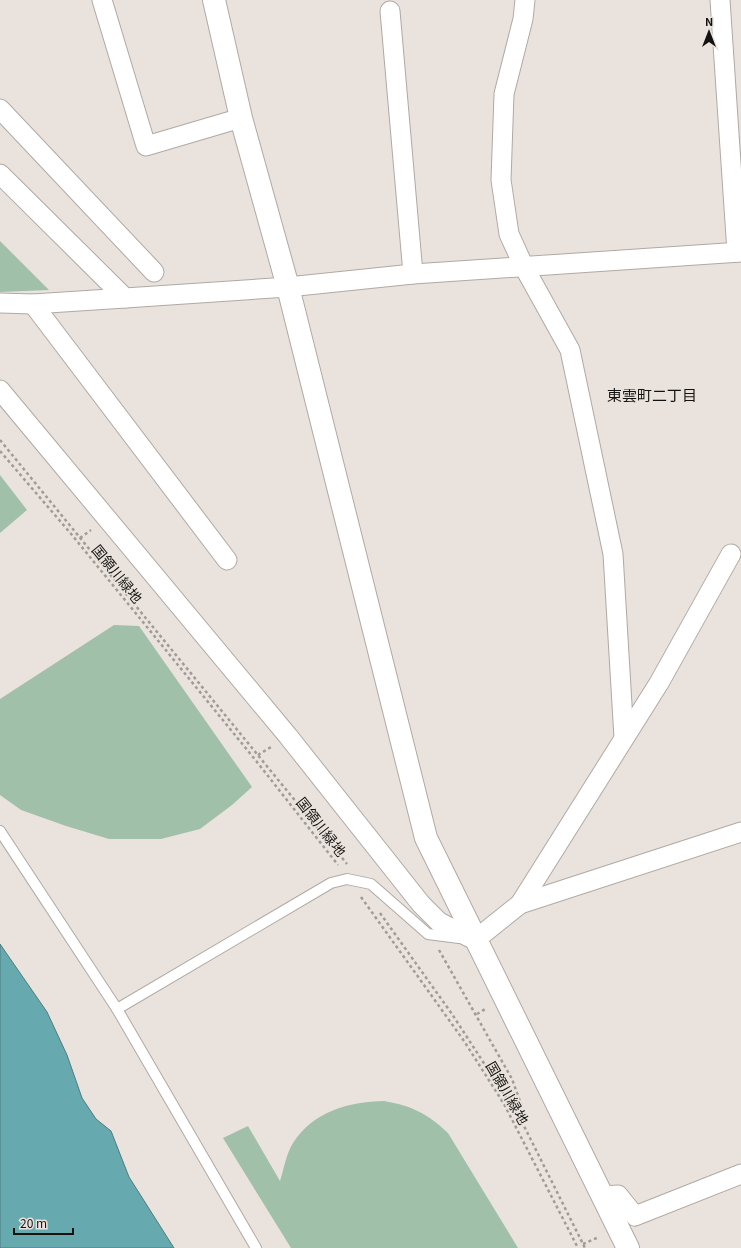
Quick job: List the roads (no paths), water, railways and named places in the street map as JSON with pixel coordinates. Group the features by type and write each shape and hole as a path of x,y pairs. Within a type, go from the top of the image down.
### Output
{"street":[{"path":"102,0 146,146 241,118"},
{"path":"214,0 241,118 288,288 426,838 628,1248"},
{"path":"525,0 523,19 504,94 502,180 509,234 524,267 570,350 613,554 624,738"},
{"path":"0,303 32,304 288,288 413,274 739,252 720,0"},
{"path":"390,10 413,274"},
{"path":"0,109 154,272"},
{"path":"0,174 125,298"},
{"path":"32,304 227,560"},
{"path":"0,390 288,736 421,904 439,922 475,940"},
{"path":"475,940 520,904 659,683 731,554"},
{"path":"520,904 741,832"},
{"path":"603,1196 618,1195 634,1216 741,1174"}],"lane":[{"path":"0,831 117,1009 256,1248"},
{"path":"117,1009 331,883 352,880 371,884 428,934 475,940"}],"water":[{"path":"0,944 47,1012 67,1055 82,1098 96,1119 111,1131 129,1177 174,1248 0,1248"}],"district":[{"name":"東雲町二丁目","path":"652,396"}]}
